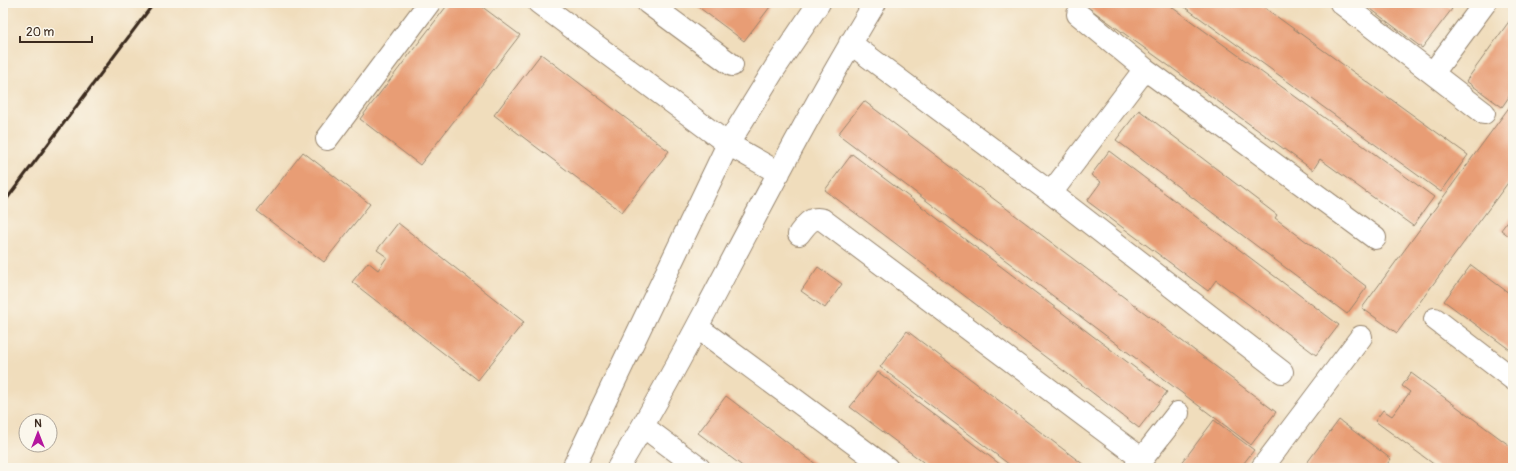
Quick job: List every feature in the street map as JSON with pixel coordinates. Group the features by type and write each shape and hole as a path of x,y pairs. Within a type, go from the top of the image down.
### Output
{"street":[{"path":"327,139 429,3"},
{"path":"539,3 728,144 779,173"},
{"path":"648,3 732,65"},
{"path":"573,468 728,144 775,68 819,3"},
{"path":"618,468 644,427 779,173 850,43 875,3"},
{"path":"1341,3 1484,113"},
{"path":"1433,73 1486,3"},
{"path":"1078,14 1144,69 1375,238"},
{"path":"850,43 1051,193 1282,372"},
{"path":"1051,193 1144,69"},
{"path":"799,234 812,219 818,218 823,220 1138,464 1178,413"},
{"path":"1435,320 1513,379"},
{"path":"697,327 887,468"},
{"path":"1262,468 1361,337"},
{"path":"644,427 699,468"}],"building":[{"path":"449,3 477,3 520,35 420,165 360,119"},
{"path":"693,3 773,3 744,41"},
{"path":"1082,3 1166,3 1434,197 1413,226 1320,159 1313,170"},
{"path":"1179,3 1258,3 1468,155 1441,192"},
{"path":"1363,3 1444,3 1452,9 1422,48"},
{"path":"1513,16 1513,91 1502,107 1466,81"},
{"path":"541,54 669,151 622,212 494,115"},
{"path":"864,101 1276,412 1251,445 838,134"},
{"path":"1513,102 1513,176 1397,333 1362,308"},
{"path":"1139,110 1277,215 1275,218 1367,287 1347,314 1116,140"},
{"path":"1109,151 1339,325 1316,355 1216,280 1208,291 1087,201 1101,182 1091,175"},
{"path":"303,152 370,204 324,262 257,211"},
{"path":"852,154 1167,392 1139,428 825,190"},
{"path":"1513,214 1513,239 1501,230"},
{"path":"398,223 524,322 478,380 352,282 368,262 378,270 387,257 377,250"},
{"path":"1471,265 1513,296 1513,352 1444,301"},
{"path":"818,267 842,284 825,308 801,291"},
{"path":"907,331 1088,468 1014,468 880,367"},
{"path":"878,372 1005,468 931,468 850,407"},
{"path":"1411,373 1513,448 1513,463 1509,468 1439,468 1375,421 1383,410 1392,416 1410,392 1402,386"},
{"path":"726,396 821,468 745,468 698,433"},
{"path":"1214,420 1254,450 1240,468 1178,468"},
{"path":"1339,420 1391,459 1384,468 1303,468"}],"railway":[{"path":"3,204 154,3"}]}
